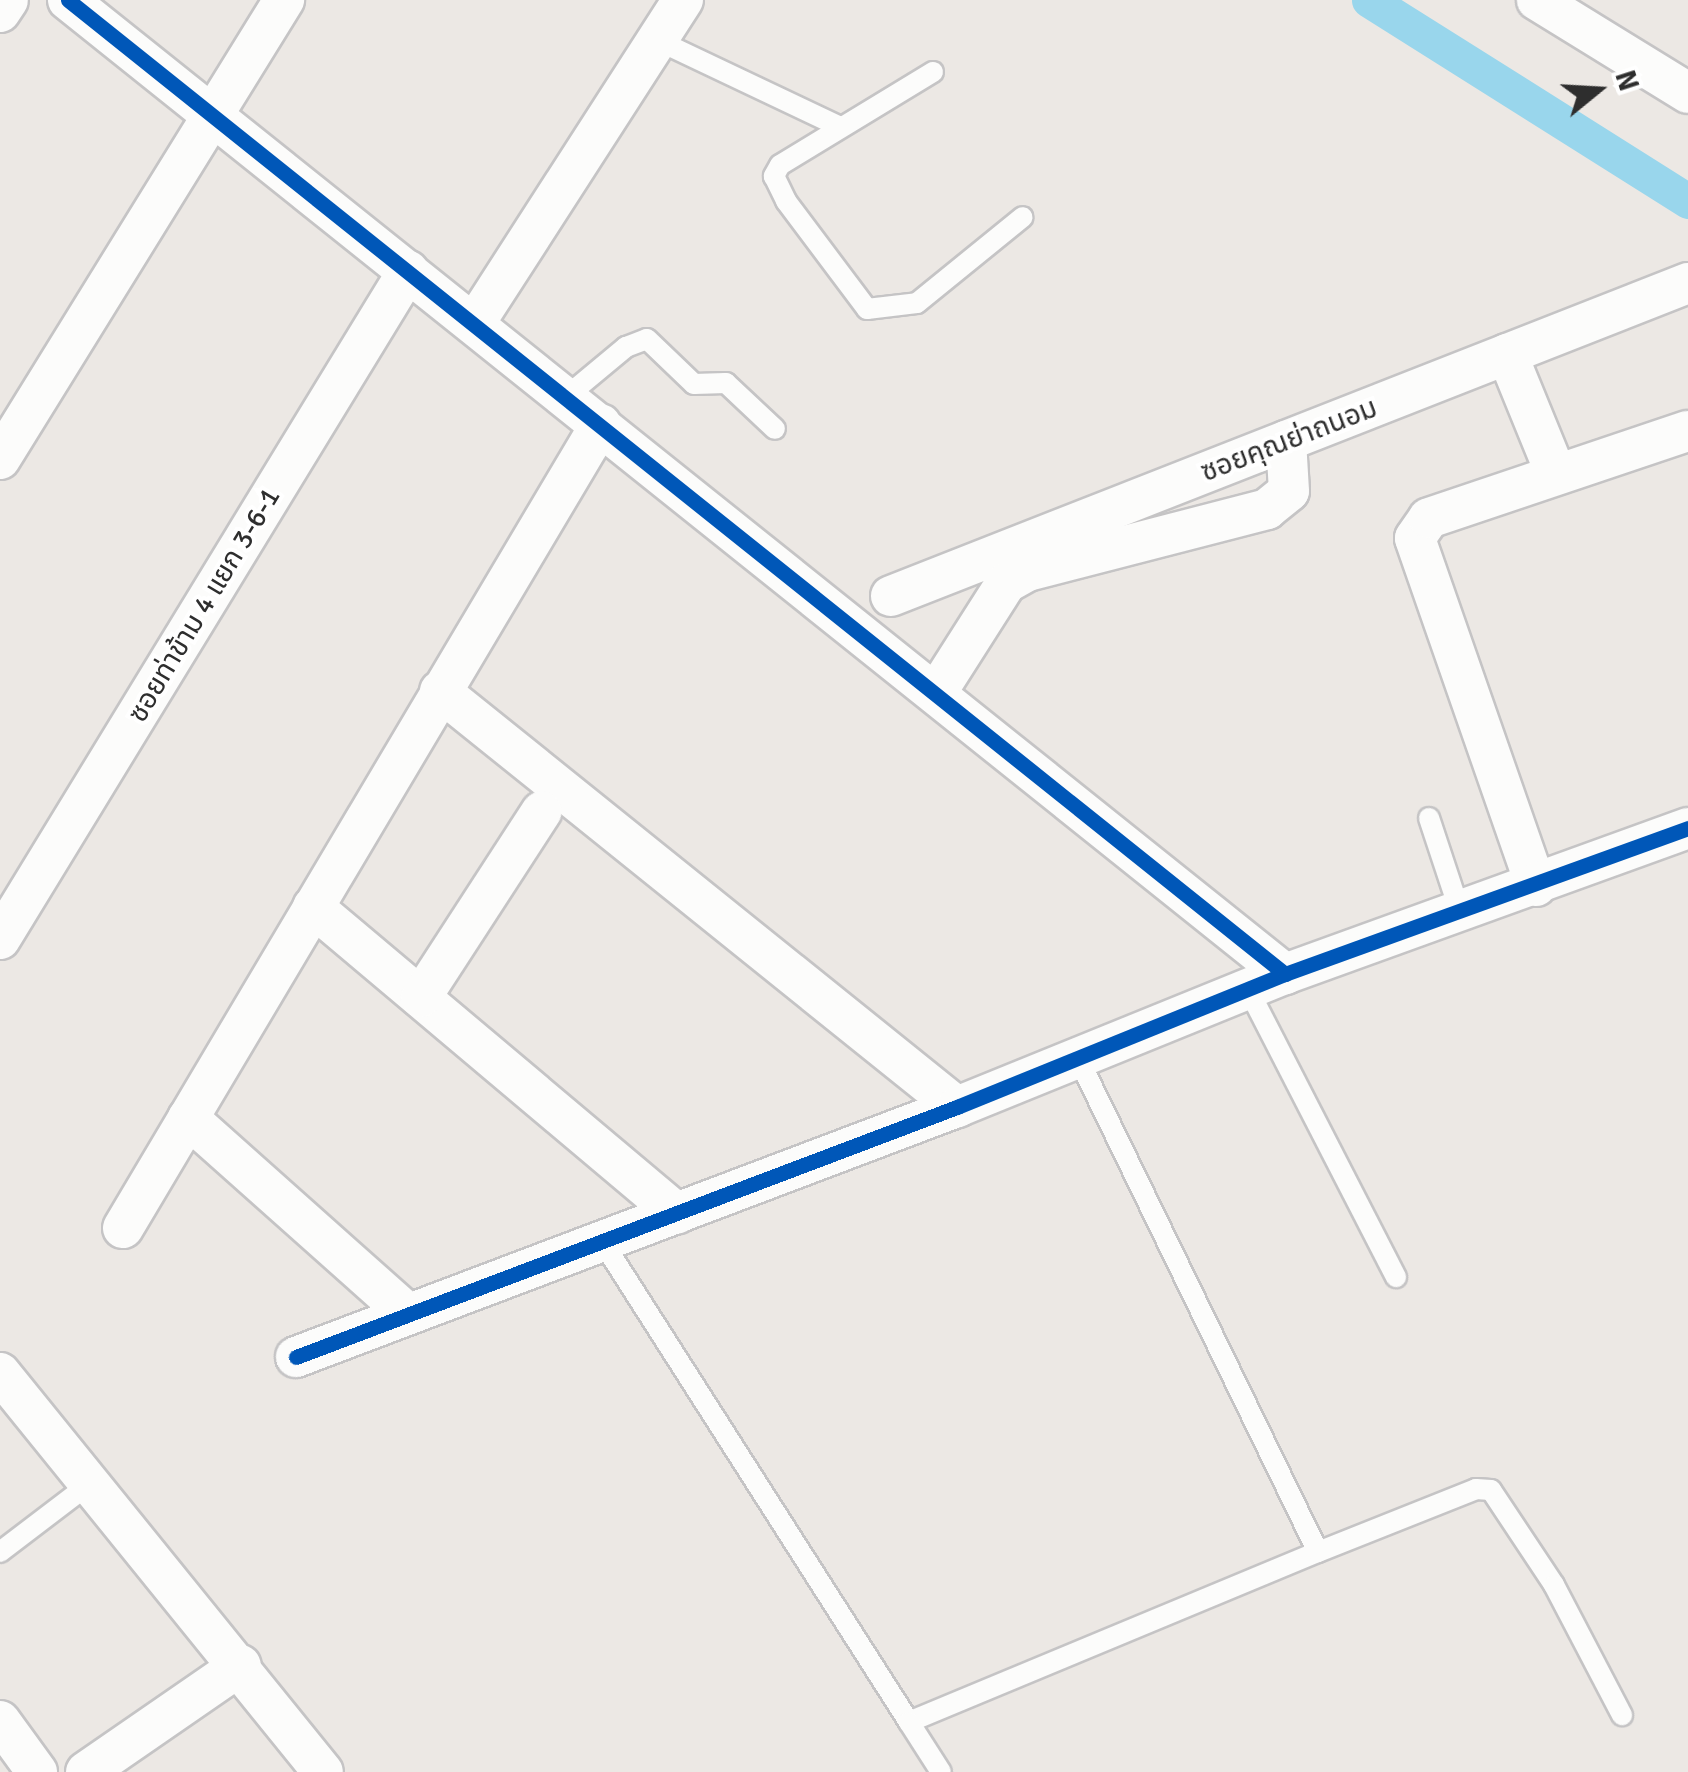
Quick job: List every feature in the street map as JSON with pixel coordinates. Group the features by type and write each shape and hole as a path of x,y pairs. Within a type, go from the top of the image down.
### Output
{"street":[{"path":"0,12 8,0"},
{"path":"68,0 408,271 476,320 1285,974"},
{"path":"0,458 284,0"},
{"path":"476,320 683,0"},
{"path":"1537,0 1688,93"},
{"name":"ซอยท่าข้าม 4 แยก 3-6-1","path":"0,939 408,271"},
{"name":"ซอยคุณย่าถนอม","path":"891,596 1688,283"},
{"path":"1507,354 1556,474"},
{"path":"123,1228 601,424"},
{"path":"1536,886 1414,538 1429,518 1688,431"},
{"path":"936,693 1006,583 1028,571 1267,509 1289,491 1286,441"},
{"path":"440,691 957,1107"},
{"path":"421,997 541,812"},
{"path":"296,1357 957,1107 1285,974 1688,828"},
{"path":"313,906 677,1213"},
{"path":"188,1118 408,1314"},
{"path":"0,1374 92,1482 324,1772"},
{"path":"86,1772 241,1666"},
{"path":"0,1721 37,1772"}],"lane":[{"path":"657,40 840,128"},
{"path":"932,72 780,164 774,176 868,310 917,303 1023,218"},
{"path":"567,396 626,347 647,339 694,384 726,383 776,429"},
{"path":"1429,818 1460,912"},
{"path":"1248,989 1396,1277"},
{"path":"1078,1058 1318,1552"},
{"path":"602,1241 941,1772"},
{"path":"0,1552 92,1482"},
{"path":"909,1722 1476,1489 1491,1490 1554,1586 1622,1715"}],"waterway":[{"path":"1369,0 1688,201"}],"cycle path":[{"path":"68,0 1285,974"},
{"path":"296,1357 957,1107 1285,974 1688,828"}]}
